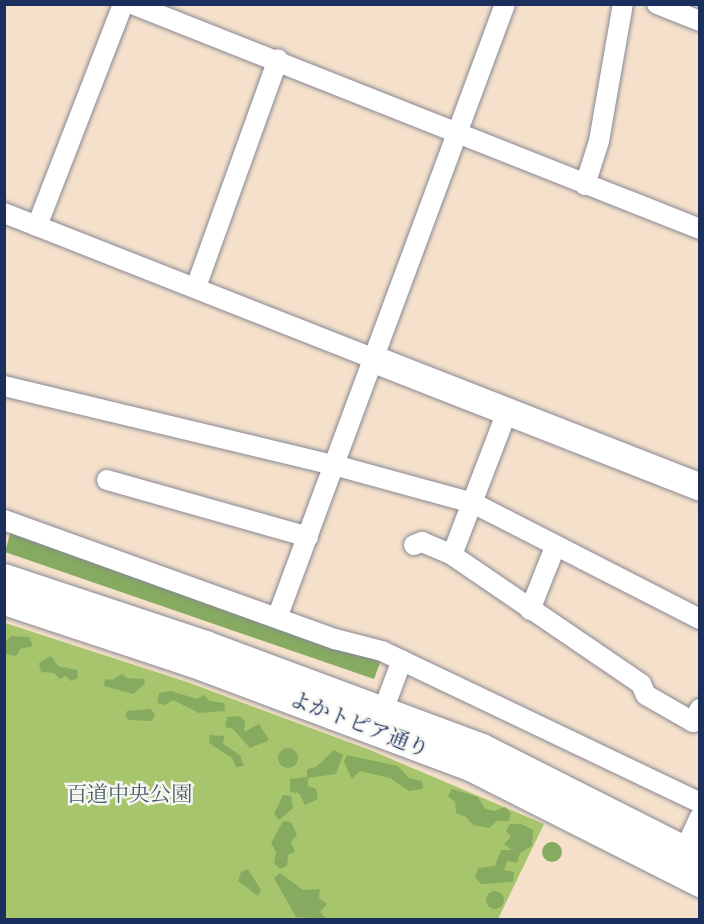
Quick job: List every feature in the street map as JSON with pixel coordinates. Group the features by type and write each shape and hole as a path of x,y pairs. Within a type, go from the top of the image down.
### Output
{"street":[{"path":"37,226 123,4"},
{"path":"132,4 278,59 585,185 699,229"},
{"path":"280,610 505,4"},
{"path":"585,185 598,141 623,4"},
{"path":"657,4 699,21"},
{"path":"196,287 278,59"},
{"path":"4,213 699,487"},
{"path":"4,386 334,465 472,503 555,548 699,619"},
{"path":"452,555 507,412"},
{"path":"107,480 308,537"},
{"path":"4,520 402,660 699,802"},
{"path":"414,545 422,542 452,555 641,684 646,695 665,706 693,722 699,709"},
{"path":"530,610 555,548"},
{"name":"よかトピア通り","path":"4,577 384,708 536,772 692,853"},
{"name":"よかトピア通り","path":"4,601 192,663 470,767 699,883"},
{"path":"384,708 402,660"},
{"path":"692,853 699,817"}],"green space":[{"path":"11,530 381,660 374,679 5,552"},
{"name":"百道中央公園","path":"5,623 187,682 370,750 544,824 498,919 5,920"},
{"path":"11,636 29,637 33,646 20,649 16,656 5,654 5,642"},
{"path":"51,656 58,666 77,670 78,678 71,681 66,676 60,679 54,673 41,672 39,663"},
{"path":"122,674 127,678 144,679 145,684 133,694 104,686 105,679 112,680"},
{"path":"171,691 197,699 204,695 209,701 224,703 225,711 199,713 173,700 165,705 157,703 159,693"},
{"path":"150,709 155,714 152,721 129,720 125,716 127,711"},
{"path":"240,716 245,721 244,732 259,724 269,740 250,748 233,729 225,727 227,717"},
{"path":"210,735 224,736 223,744 240,755 244,766 236,767 232,758 209,743"},
{"path":"288,748 295,751 298,758 295,765 288,768 281,765 278,758 281,751"},
{"path":"334,750 343,755 336,774 308,778 308,786 316,789 318,799 305,805 299,793 290,792 290,779 307,777 307,769 316,767"},
{"path":"347,755 398,766 409,778 422,781 423,789 409,791 390,778 360,771 352,779 344,762"},
{"path":"452,789 478,797 485,809 494,811 505,807 511,813 509,821 497,821 489,828 473,825 466,817 456,813 455,802 448,796"},
{"path":"283,795 291,796 293,808 279,820 274,814"},
{"path":"283,821 291,822 297,835 291,842 295,852 288,855 287,866 280,869 274,863 276,852 271,843"},
{"path":"510,824 521,824 533,830 532,846 520,853 517,863 507,861 504,870 514,872 513,882 481,884 475,877 478,868 495,866 501,850 512,850 504,844 511,837 506,831"},
{"path":"552,842 559,845 562,852 559,859 552,862 545,859 542,852 545,845"},
{"path":"248,869 261,890 258,896 238,881 241,872"},
{"path":"280,873 303,890 320,889 319,898 327,904 320,912 326,919 296,917 274,878"},
{"path":"491,891 499,891 504,896 502,907 491,909 486,904 486,896"}]}
